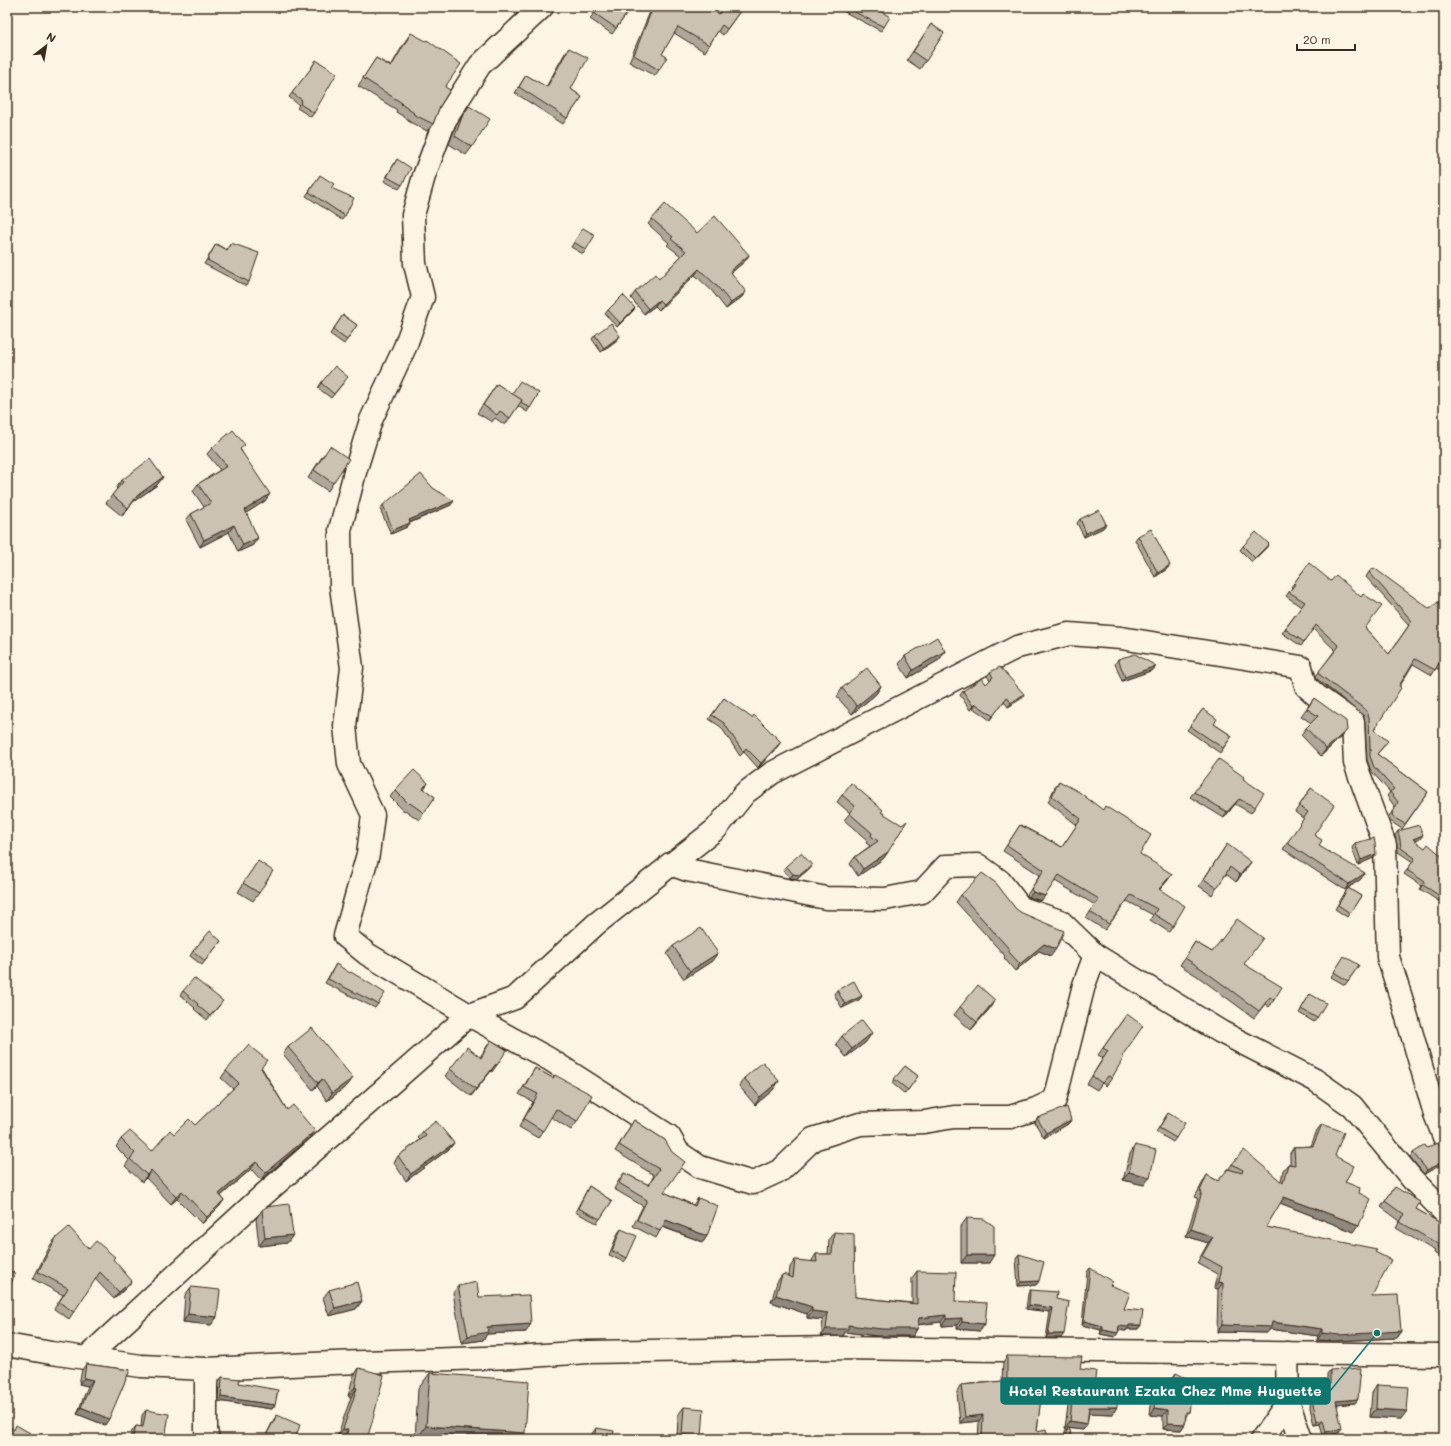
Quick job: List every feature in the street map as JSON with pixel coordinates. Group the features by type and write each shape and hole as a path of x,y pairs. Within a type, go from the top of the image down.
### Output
{"street":[{"path":"542,7 480,65 444,120 424,176 413,215 415,264 423,297 405,347 371,420 355,472 340,530 341,586 352,668 345,726 349,764 373,814 368,854 346,936 367,954 469,1015 549,1059 669,1136 678,1152 700,1167 754,1183 782,1170 813,1139 860,1124 924,1122 954,1117 1010,1117 1036,1109 1055,1100 1084,984 1094,954"},
{"path":"86,1358 261,1197 469,1015 515,998 596,924 716,829 745,793 772,773 1017,647 1069,634 1121,638 1301,667 1306,686 1317,696 1353,722 1355,763 1385,844 1388,957 1435,1114 1444,1137"},
{"path":"670,864 687,870 826,898 885,899 922,892 946,866 978,865 1000,881 1021,908 1060,922 1094,954 1221,1032 1315,1080 1352,1106 1413,1180 1444,1212"},
{"path":"7,1345 141,1366 206,1369 515,1357 588,1352 827,1348 1444,1355"},
{"path":"1287,1353 1288,1402 1301,1439"},
{"path":"206,1369 206,1430 208,1439"},
{"path":"1262,1439 1288,1402"}],"building":[{"path":"514,7 522,7 519,10"},
{"path":"598,7 632,7 616,28 594,13"},
{"path":"653,7 709,7 719,14 724,7 743,7 727,29 722,25 709,45 678,27 662,54 667,57 659,70 634,55"},
{"path":"845,7 874,7 890,17 884,27"},
{"path":"931,24 944,33 926,61 913,52"},
{"path":"411,33 426,41 427,40 461,64 445,87 450,90 440,106 433,124 413,114 414,113 401,104 402,103 363,78 376,58 391,67"},
{"path":"569,48 588,58 571,89 582,97 567,118 519,87 526,75 547,87"},
{"path":"316,60 337,73 314,113 300,104 302,100 292,93"},
{"path":"469,106 490,119 472,147 455,136 462,117"},
{"path":"397,159 411,168 402,185 387,177"},
{"path":"320,175 334,184 331,188 354,198 345,216 309,192"},
{"path":"665,204 697,233 715,216 749,255 730,271 746,292 731,303 716,285 699,269 663,304 659,300 648,309 635,292 655,274 659,279 686,251 671,239 673,237 652,219"},
{"path":"583,228 595,235 586,250 574,242"},
{"path":"231,243 259,253 249,282 207,260 216,244 227,250"},
{"path":"623,295 635,308 620,323 608,310"},
{"path":"343,315 357,325 347,340 333,330"},
{"path":"611,323 620,336 604,348 595,335"},
{"path":"335,366 348,377 334,394 321,383"},
{"path":"520,381 539,393 530,408 521,402 522,400 512,394"},
{"path":"497,384 522,400 510,418 500,411 497,415 483,405"},
{"path":"233,430 245,445 240,449 270,494 245,510 258,538 243,545 234,525 204,540 191,514 211,503 198,484 227,466 212,448"},
{"path":"330,446 349,459 333,483 314,470"},
{"path":"150,459 163,477 138,495 128,508 112,495 123,482 122,480"},
{"path":"421,474 433,488 454,501 409,520 410,523 393,530 383,505"},
{"path":"1099,510 1106,524 1086,533 1080,519"},
{"path":"1151,529 1170,565 1158,573 1138,536"},
{"path":"1256,532 1269,544 1255,558 1243,546"},
{"path":"1309,563 1331,581 1336,575 1361,597 1363,594 1382,606 1365,628 1389,654 1412,621 1369,572 1374,568 1430,609 1438,602 1444,606 1444,666 1439,663 1435,670 1415,659 1399,686 1401,688 1374,730 1388,741 1377,754 1428,792 1405,824 1393,817 1392,814 1398,802 1390,792 1394,789 1374,767 1370,756 1369,717 1367,711 1320,675 1319,671 1339,646 1316,625 1304,642 1285,629 1305,602 1289,592"},
{"path":"937,637 945,651 913,670 905,656"},
{"path":"1135,654 1156,666 1125,677 1118,659"},
{"path":"1000,667 1024,694 1011,703 1007,697 993,716 976,704 973,706 963,691 982,678 986,684 993,677 990,672"},
{"path":"867,668 881,686 857,706 842,688"},
{"path":"724,698 752,718 754,715 781,742 761,763 746,748 743,752 724,723 712,715"},
{"path":"1314,698 1346,721 1347,730 1326,749 1306,728 1318,716 1307,709"},
{"path":"1203,709 1217,719 1214,724 1232,736 1223,748 1190,726"},
{"path":"1219,759 1244,777 1243,779 1264,793 1255,807 1239,799 1227,812 1194,792"},
{"path":"414,770 428,783 423,788 435,797 424,813 410,803 409,804 395,790"},
{"path":"1059,781 1079,792 1103,810 1105,806 1151,835 1140,854 1172,874 1159,889 1185,906 1173,926 1154,914 1157,909 1131,895 1109,924 1090,912 1099,899 1059,875 1045,896 1033,892 1031,889 1044,870 1007,845 1020,825 1062,847 1081,819 1052,796"},
{"path":"851,783 883,810 881,812 902,825 907,821 888,852 863,869 855,857 878,841 871,836 872,833 849,813 855,806 842,795"},
{"path":"1311,788 1334,805 1314,835 1322,840 1319,846 1365,873 1349,884 1287,843 1308,812 1299,806"},
{"path":"1419,825 1423,835 1413,839 1425,848 1428,844 1444,858 1443,898 1423,885 1425,882 1407,870 1415,858 1401,848 1398,831"},
{"path":"1374,838 1376,854 1361,860 1355,843"},
{"path":"1227,844 1251,862 1240,875 1230,867 1217,888 1204,879"},
{"path":"801,853 812,865 800,875 793,874 786,866"},
{"path":"258,861 273,871 259,893 243,883"},
{"path":"982,873 996,883 1016,909 1064,931 1056,949 1044,944 1020,964 1008,951 1010,950 961,895"},
{"path":"1348,888 1361,896 1350,913 1338,905"},
{"path":"1237,919 1263,938 1244,964 1282,987 1274,1000 1270,997 1259,1011 1185,958 1195,942 1212,952"},
{"path":"701,928 718,953 690,971 673,946"},
{"path":"210,931 221,941 205,961 193,951"},
{"path":"1344,956 1359,965 1348,981 1334,972"},
{"path":"336,964 385,993 378,1004 328,979"},
{"path":"194,978 223,1001 210,1016 183,991"},
{"path":"854,981 862,996 845,1004 837,990"},
{"path":"978,985 995,1000 977,1022 960,1007"},
{"path":"1310,994 1326,1003 1317,1018 1301,1009"},
{"path":"1127,1014 1143,1026 1122,1056 1124,1057 1112,1078 1108,1076 1102,1083 1092,1076 1108,1051 1103,1048"},
{"path":"862,1020 872,1033 852,1049 842,1036"},
{"path":"312,1028 353,1078 332,1093 322,1079 318,1083 288,1047"},
{"path":"491,1040 507,1050 497,1065 496,1064 476,1089 450,1069 467,1047 481,1058"},
{"path":"248,1045 267,1060 261,1068 287,1110 293,1105 315,1131 266,1172 256,1162 219,1194 224,1200 207,1217 182,1191 176,1197 151,1170 147,1175 130,1159 135,1153 121,1139 130,1131 152,1151 170,1130 174,1134 189,1119 195,1125 239,1083 226,1071"},
{"path":"763,1062 779,1081 760,1097 744,1078"},
{"path":"905,1066 918,1076 908,1090 894,1079"},
{"path":"535,1068 553,1078 555,1075 592,1095 577,1122 556,1109 543,1131 524,1119 538,1094 524,1087"},
{"path":"1067,1107 1071,1120 1046,1133 1037,1118"},
{"path":"1168,1113 1185,1123 1176,1138 1159,1128"},
{"path":"634,1120 665,1140 672,1152 685,1162 664,1192 695,1206 698,1198 718,1206 707,1236 666,1220 660,1231 637,1220 647,1200 619,1183 624,1173 649,1185 659,1169 619,1145"},
{"path":"436,1121 454,1143 411,1174 398,1156 426,1136 423,1131"},
{"path":"1322,1124 1344,1132 1335,1156 1354,1166 1345,1182 1360,1188 1359,1193 1371,1199 1359,1225 1284,1197 1266,1227 1377,1249 1375,1252 1391,1260 1372,1296 1398,1295 1401,1331 1339,1335 1322,1333 1322,1329 1272,1322 1271,1327 1222,1325 1223,1283 1219,1282 1222,1267 1202,1256 1213,1237 1191,1229 1202,1192 1200,1191 1207,1175 1218,1181 1228,1169 1242,1173 1243,1170 1232,1164 1244,1150 1283,1183 1288,1164 1295,1165 1294,1147 1313,1146"},
{"path":"1438,1143 1444,1156 1444,1161 1427,1170 1413,1153 1425,1145 1427,1148"},
{"path":"1135,1145 1156,1150 1150,1177 1129,1172"},
{"path":"589,1186 612,1201 600,1219 578,1208"},
{"path":"1395,1187 1420,1202 1416,1209 1444,1225 1444,1250 1438,1247 1440,1245 1400,1222 1404,1215 1385,1201"},
{"path":"289,1204 293,1235 265,1238 262,1210 266,1207"},
{"path":"967,1218 984,1219 994,1226 994,1255 967,1255"},
{"path":"69,1227 89,1249 96,1241 115,1257 113,1259 132,1281 119,1292 100,1272 74,1312 59,1302 68,1288 38,1272 56,1238"},
{"path":"621,1229 637,1236 627,1258 612,1251"},
{"path":"834,1232 854,1234 855,1297 917,1304 917,1271 956,1272 955,1301 987,1303 985,1324 962,1322 962,1318 946,1319 946,1315 919,1318 917,1329 882,1329 848,1325 848,1329 826,1329 828,1313 812,1311 812,1307 776,1295 782,1275 784,1274 793,1278 795,1260 817,1262 816,1254 832,1254"},
{"path":"1019,1254 1044,1262 1039,1281 1021,1282"},
{"path":"1090,1268 1113,1282 1110,1285 1130,1293 1124,1309 1143,1311 1141,1325 1129,1325 1129,1327 1119,1326 1118,1333 1103,1330 1103,1326 1084,1321"},
{"path":"7,1270 15,1273 7,1295"},
{"path":"357,1282 362,1301 335,1308 329,1290"},
{"path":"477,1282 479,1297 529,1295 531,1324 487,1327 488,1332 468,1336 458,1286"},
{"path":"191,1287 220,1290 217,1317 188,1314"},
{"path":"1030,1290 1057,1292 1056,1299 1069,1302 1064,1334 1048,1334 1053,1308 1029,1305"},
{"path":"1007,1356 1082,1357 1080,1369 1096,1371 1094,1386 1118,1387 1117,1407 1089,1407 1087,1424 1070,1421 1073,1392 1039,1387 1041,1398 1037,1431 1046,1429 1048,1439 982,1439 983,1415 965,1417 961,1385 1007,1381"},
{"path":"86,1364 130,1370 109,1419 81,1407 93,1380 84,1378"},
{"path":"359,1368 384,1375 367,1439 345,1439 348,1430 343,1429 357,1388 355,1387"},
{"path":"1361,1368 1358,1399 1336,1401 1342,1429 1326,1432 1323,1420 1317,1421 1313,1404 1314,1382 1330,1384 1330,1370"},
{"path":"430,1373 529,1381 525,1433 426,1426"},
{"path":"1176,1373 1190,1380 1188,1385 1193,1386 1189,1412 1186,1412 1185,1424 1168,1423 1168,1410 1155,1408 1157,1390 1168,1391"},
{"path":"222,1377 240,1379 239,1383 278,1390 275,1405 221,1397"},
{"path":"1377,1385 1409,1387 1407,1411 1376,1409"},
{"path":"684,1407 704,1409 702,1436 682,1435"},
{"path":"146,1410 169,1414 165,1439 132,1439 136,1426 143,1427"},
{"path":"277,1415 300,1425 295,1439 264,1439"},
{"path":"7,1425 14,1430 16,1425 30,1433 27,1439 7,1439"},
{"path":"1069,1427 1072,1439 1066,1439"},
{"path":"596,1428 614,1431 612,1439 594,1439"},
{"path":"65,1434 74,1439 63,1439"}],"place":[{"name":"Hotel Restaurant Ezaka Chez Mme Huguette","path":"1377,1333"}]}
